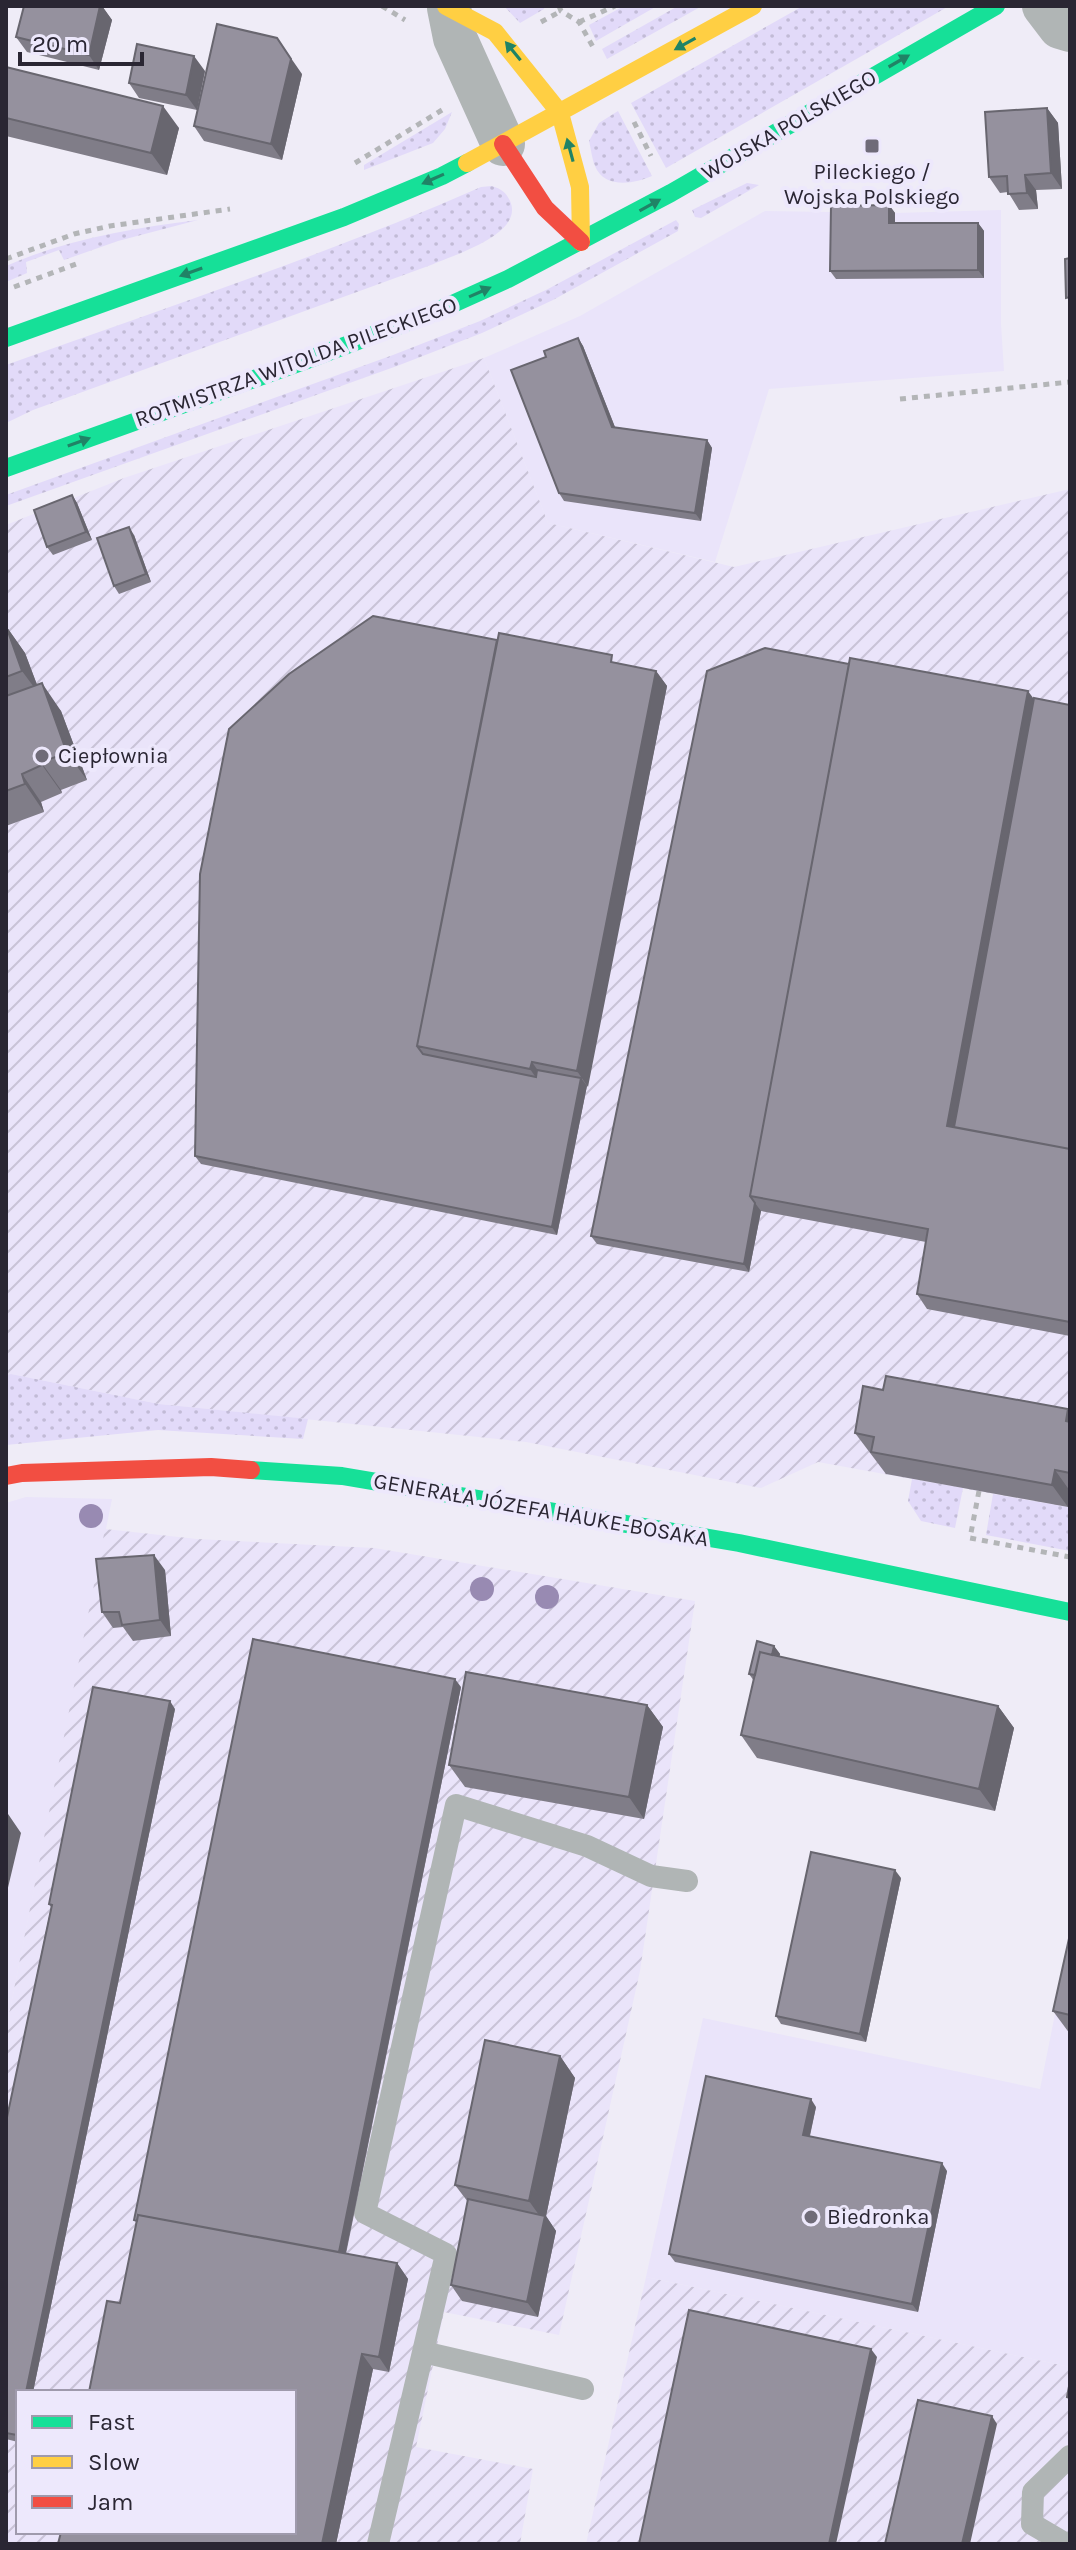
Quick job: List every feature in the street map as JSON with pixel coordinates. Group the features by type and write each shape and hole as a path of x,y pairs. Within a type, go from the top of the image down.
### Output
{"main road":[{"path":"6,338 344,217 442,176 753,6"},
{"name":"WOJSKA POLSKIEGO","path":"581,242 996,6"},
{"path":"448,7 495,32 560,113 580,187 581,242"},
{"path":"503,144 545,208 581,242"},
{"name":"ROTMISTRZA WITOLDA PILECKIEGO","path":"6,468 424,316 581,242"},
{"name":"GENERAŁA JÓZEFA HAUKE-BOSAKA","path":"6,1476 211,1467 342,1476 739,1543 1070,1612"}],"street":[{"path":"1044,6 1060,27 1070,30"},
{"path":"448,7 455,38 503,144"}],"lane":[{"path":"378,2544 446,2254 365,2213 456,1805 587,1846 651,1876 687,1881"},
{"path":"423,2352 583,2389"},
{"path":"1066,2544 1032,2524 1033,2492 1070,2456"}],"path":[{"path":"559,6 561,11 579,22 594,48"},
{"path":"579,22 615,6"},
{"path":"348,167 442,110 442,102"},
{"path":"631,118 653,160"},
{"path":"6,259 74,234 110,226 233,209"},
{"path":"900,399 1070,382"},
{"path":"979,1491 970,1538 1070,1557"}],"shaded area":[{"path":"504,6 545,6 520,23"},
{"path":"624,6 657,6 596,41 589,25"},
{"path":"678,6 702,6 607,59 602,49"},
{"path":"803,6 949,6 666,168 631,103"},
{"path":"618,111 652,176 620,183 605,178 595,166 589,141 599,123"},
{"path":"452,112 445,129 433,143 364,170 364,165"},
{"path":"747,183 759,185 701,218 695,217 692,210"},
{"path":"492,186 507,195 512,213 507,224 497,233 470,249 33,410 6,423 6,365 245,280 481,187"},
{"path":"1001,210 1004,371 769,389 715,562 548,523 484,358 580,316 765,211 895,213"},
{"path":"198,220 118,241 64,260 59,250 26,262 27,273 6,282 6,266 53,249 125,231"},
{"path":"676,220 678,231 553,300 482,333 6,506 6,495 480,321 548,289"},
{"path":"484,358 548,523 734,567 1070,489 1070,1524 1067,1524 1067,1507 818,1462 761,1488 526,1442 159,1404 6,1375 6,525 124,478"},
{"path":"6,1375 159,1404 308,1419 303,1439 158,1430 6,1445"},
{"path":"912,1479 963,1488 955,1528 921,1521 908,1501"},
{"path":"993,1494 1068,1507 1070,1551 986,1535"},
{"path":"26,1497 112,1499 6,2030 6,1503"},
{"path":"105,1529 197,1539 374,1548 695,1601 640,1971 559,2335 444,2312 416,2447 533,2469 520,2544 6,2544 6,2030"},
{"path":"1070,1939 1070,2367 646,2277 703,2018 1040,2089"},
{"path":"646,2277 1070,2367 1070,2544 586,2544"}],"building":[{"path":"24,6 100,6 89,55 16,37"},
{"path":"217,24 277,38 291,59 271,144 194,126"},
{"path":"137,44 194,56 186,95 129,83"},
{"path":"6,67 163,106 151,153 6,118"},
{"path":"1047,108 1051,173 1025,175 1027,193 1008,194 1007,176 989,177 985,112"},
{"path":"889,205 889,223 978,223 978,270 830,271 831,206"},
{"path":"1070,258 1070,297 1066,298 1065,259"},
{"path":"578,338 612,427 707,440 695,513 559,493 511,370 546,357 544,351"},
{"path":"72,495 86,532 47,547 34,510"},
{"path":"129,527 146,574 114,586 97,538"},
{"path":"373,616 497,640 417,1046 423,1054 536,1077 537,1070 581,1078 552,1227 195,1156 200,874 229,729 289,674"},
{"path":"6,626 22,671 6,677"},
{"path":"499,633 612,655 611,662 656,671 577,1071 532,1062 530,1069 417,1046"},
{"path":"765,648 849,664 750,1196 755,1203 744,1264 591,1236 707,671"},
{"path":"850,658 1028,691 947,1126 1070,1149 1070,1322 917,1294 928,1229 750,1196"},
{"path":"42,683 67,753 41,762 42,765 22,774 25,784 6,791 6,696"},
{"path":"1034,698 1070,705 1070,1149 954,1127"},
{"path":"886,1376 1068,1409 1070,1473 1055,1470 1052,1485 871,1452 874,1437 855,1433 863,1386 883,1390"},
{"path":"154,1555 160,1620 122,1625 119,1612 102,1612 96,1559"},
{"path":"253,1639 455,1679 339,2252 138,2215 137,2221 134,2220"},
{"path":"757,1641 774,1646 772,1655 760,1652 755,1675 749,1674"},
{"path":"760,1652 998,1706 979,1789 741,1735"},
{"path":"466,1672 647,1705 629,1797 449,1765"},
{"path":"93,1687 170,1701 26,2390 16,2390 16,2435 6,2433 6,2122 52,1905 49,1904"},
{"path":"811,1852 895,1870 860,2034 776,2016"},
{"path":"1070,1934 1070,2015 1053,2011"},
{"path":"485,2040 560,2056 529,2201 455,2185"},
{"name":"Biedronka","path":"706,2076 811,2099 803,2135 942,2163 912,2304 669,2254"},
{"path":"468,2199 545,2216 527,2302 451,2285"},
{"path":"138,2215 397,2263 379,2357 362,2354 322,2544 58,2544 60,2534 296,2534 296,2390 89,2390 107,2301 120,2303"},
{"path":"689,2310 871,2349 829,2544 639,2544"},
{"path":"918,2400 992,2416 962,2544 885,2544"}],"traffic: fast":[{"path":"6,468 307,360 437,311 508,279 671,193 996,6"},
{"path":"6,338 344,217 467,163"},
{"path":"251,1470 342,1476 739,1543 1070,1612"}],"traffic: slow":[{"path":"446,6 495,32 560,113 580,187 581,242"},
{"path":"467,163 753,6"}],"traffic: jam":[{"path":"503,144 545,208 581,242"},
{"path":"6,1476 211,1467 251,1470"}],"place":[{"name":"Pileckiego / Wojska Polskiego","path":"872,146"},
{"name":"Ciepłownia","path":"42,756"},
{"name":"Biedronka","path":"811,2217"}]}
